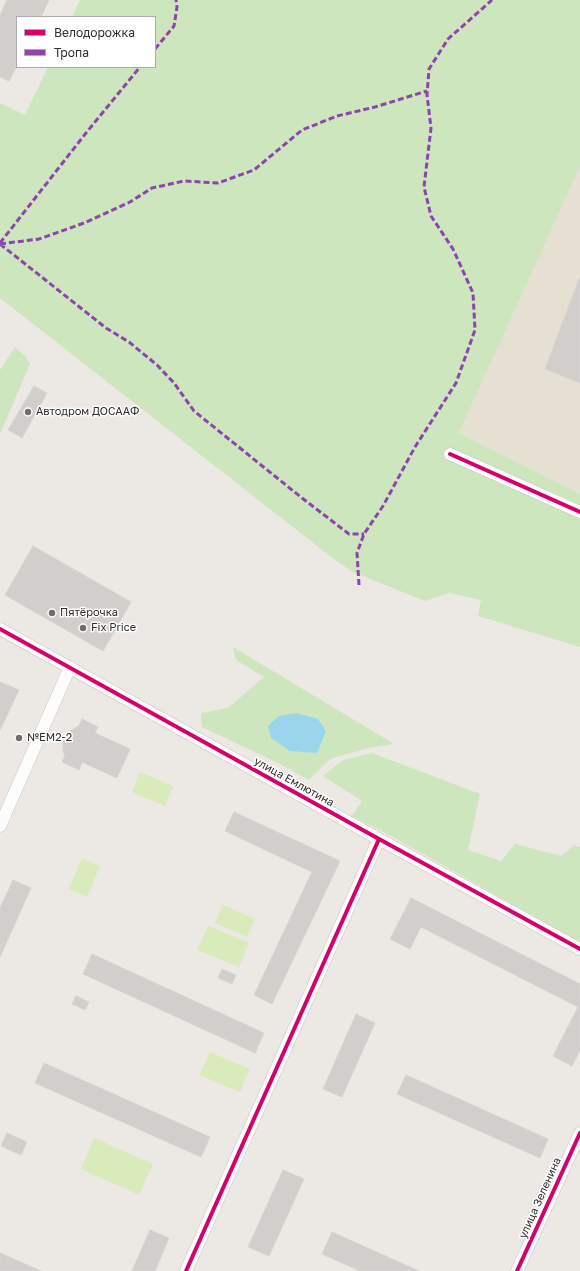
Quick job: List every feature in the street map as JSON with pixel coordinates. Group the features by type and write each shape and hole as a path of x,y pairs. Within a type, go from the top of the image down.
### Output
{"street":[{"path":"450,454 580,512"},
{"name":"улица Емлютина","path":"0,629 580,949"},
{"path":"0,826 70,667"},
{"path":"186,1271 379,839"},
{"name":"улица Зеленина","path":"517,1271 580,1133"}],"shaded area":[{"path":"580,167 580,494 459,433"}],"green space":[{"path":"80,0 580,0 580,167 459,433 580,494 580,647 478,616 481,600 450,593 425,601 353,572 335,560 0,298 0,103 25,115 48,68 156,68 156,16 72,16"},
{"path":"15,347 25,356 30,364 0,434 0,370"},
{"path":"233,647 394,744 368,748 330,759 309,780 278,763 202,727 201,713 228,708 264,677 236,660"},
{"path":"372,753 480,794 468,850 501,861 515,844 561,856 574,845 580,847 580,942 393,837 352,816 362,801 323,776 343,760"},
{"path":"140,772 173,786 165,806 132,792"},
{"path":"82,858 100,866 87,897 69,889"},
{"path":"223,905 255,919 247,937 215,923"},
{"path":"208,926 249,943 239,967 197,950"},
{"path":"210,1052 250,1069 240,1092 200,1075"},
{"path":"94,1138 153,1164 139,1195 81,1169"}],"water":[{"path":"296,713 318,719 326,731 317,753 290,751 271,738 268,726 279,716"}],"building":[{"path":"7,0 49,0 41,16 16,16 16,68 9,81 0,77 0,15"},
{"path":"580,279 580,383 545,369"},
{"name":"Автодром ДОСААФ","path":"34,386 47,393 22,438 8,430"},
{"path":"33,546 131,602 103,651 5,595"},
{"path":"0,682 19,690 0,730"},
{"path":"82,719 98,727 95,733 130,749 117,778 82,762 79,770 62,762 65,756 63,750 64,737 68,732 79,726"},
{"path":"234,812 340,861 272,1004 254,995 312,872 225,831"},
{"path":"13,880 31,888 0,957 0,908"},
{"path":"411,898 580,984 580,1050 572,1066 553,1056 578,1007 421,927 410,949 390,939"},
{"path":"92,954 264,1033 255,1053 83,974"},
{"path":"222,969 236,975 232,984 218,978"},
{"path":"76,996 89,1002 85,1010 72,1004"},
{"path":"356,1014 375,1023 342,1097 323,1089"},
{"path":"44,1063 210,1137 201,1157 35,1083"},
{"path":"406,1075 548,1139 540,1158 397,1094"},
{"path":"7,1133 27,1142 21,1155 1,1146"},
{"path":"283,1170 304,1179 269,1256 248,1247"},
{"path":"150,1230 169,1238 155,1271 132,1271"},
{"path":"332,1232 419,1271 360,1271 322,1254"},
{"path":"0,1253 41,1271 0,1271"}],"marked path":[{"path":"156,48 174,26 177,7 176,0"},
{"path":"359,585 357,553 364,534 383,506 415,447 456,383 475,330 473,293 453,249 431,216 424,187 431,128 427,95 429,69 448,39 492,0"},
{"path":"0,243 139,68"},
{"path":"0,244 39,239 84,223 130,202 152,188 184,181 218,183 254,170 302,130 337,116 375,107 427,91"},
{"path":"0,244 106,328 129,342 157,365 174,383 194,411 302,498 349,534 364,534"}],"cycle path":[{"path":"450,454 580,512"},
{"path":"0,629 580,949"},
{"path":"186,1271 379,839"},
{"path":"517,1271 580,1133"}],"place":[{"name":"Автодром ДОСААФ","path":"28,412"},
{"name":"Пятёрочка","path":"52,613"},
{"name":"Fix Price","path":"83,628"},
{"name":"№ЕМ2-2","path":"19,738"}]}
